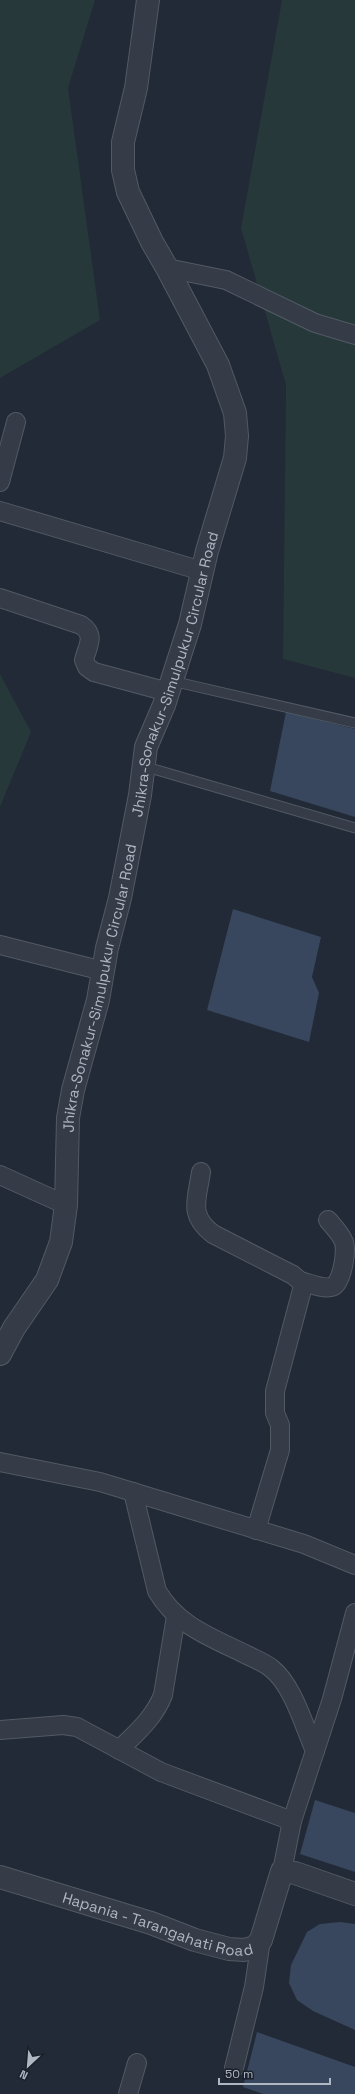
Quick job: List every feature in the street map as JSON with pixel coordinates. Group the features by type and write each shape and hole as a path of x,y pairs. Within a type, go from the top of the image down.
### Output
{"street":[{"name":"Jhikra-Sonakur-Simulpukur Circular Road","path":"0,1354 14,1328 48,1280 61,1242 66,1205 68,1118 73,1090 98,1000 134,832 146,748 170,687 190,624 202,571 235,458 237,436 235,412 218,365 140,218 128,192 123,170 123,142 136,88 148,0"},
{"path":"167,268 226,280 316,323 355,335"},
{"path":"0,482 16,422"},
{"path":"0,511 202,571"},
{"path":"0,598 81,625 89,630 91,636 84,660 87,667 94,672 170,687"},
{"path":"0,945 103,971"},
{"path":"201,1172 196,1204 196,1216 202,1226 213,1234 300,1281 332,1287 338,1284 345,1246 343,1240 328,1220"},
{"path":"0,1176 66,1205"},
{"path":"256,1530 280,1450 281,1431 275,1413 275,1391 302,1294 303,1286 300,1281"},
{"path":"0,1462 86,1479 133,1492 304,1544 355,1566"},
{"path":"133,1492 157,1591 165,1605 176,1616 205,1634 270,1667 284,1683 290,1694 315,1751"},
{"path":"355,1613 332,1699 292,1821 282,1871 295,1873 355,1894"},
{"path":"119,1750 146,1723 159,1706 163,1695 176,1616"},
{"path":"0,1730 63,1725 77,1727 161,1772 292,1821"},
{"name":"Hapania - Tarangahati Road","path":"0,1877 138,1918 195,1940 229,1949 244,1950 255,1947 261,1940 282,1871"},
{"path":"234,2068 254,1987 261,1940"},
{"path":"128,2094 136,2063"}],"lane":[{"path":"170,687 355,723"},
{"path":"143,766 355,828"}],"shaded area":[{"path":"0,0 95,0 68,88 100,320 0,378"},
{"path":"282,0 355,0 355,678 283,659 286,385 241,228"},
{"path":"0,674 31,732 0,807"}],"water":[{"path":"286,712 355,729 355,817 270,791"},
{"path":"233,909 321,937 312,977 319,993 309,1042 207,1010"},
{"path":"315,1800 355,1813 355,1872 300,1854"},
{"path":"340,1922 355,1924 355,2030 313,2011 297,2000 289,1983 291,1965 307,1932 320,1924"},
{"path":"257,2032 355,2067 355,2094 263,2094 243,2087"}]}
